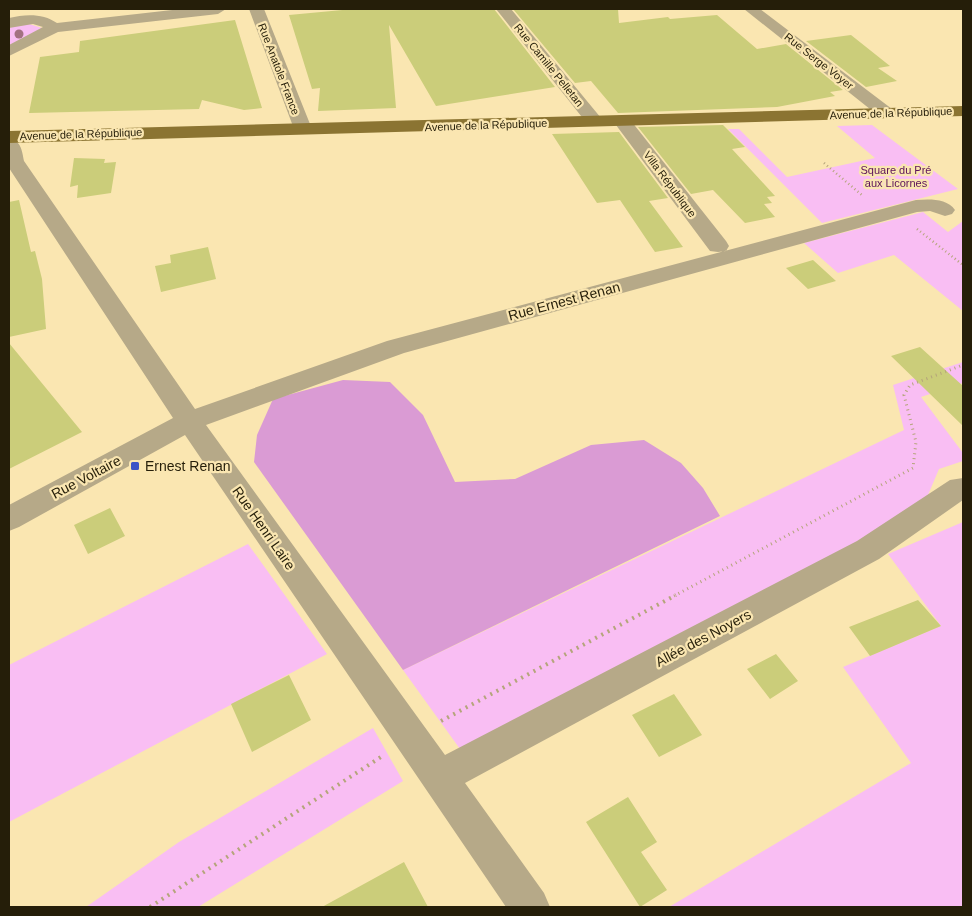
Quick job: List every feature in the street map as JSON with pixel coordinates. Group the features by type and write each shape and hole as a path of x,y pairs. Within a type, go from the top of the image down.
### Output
{"main road":[{"name":"Avenue de la République","path":"9,137 963,111"}],"street":[{"path":"9,24 19,20 55,21 218,9"},
{"name":"Rue Anatole France","path":"256,9 303,129"},
{"name":"Rue Camille Pelletan","path":"503,9 596,122"},
{"name":"Rue Serge Voyer","path":"751,9 886,113"},
{"path":"9,51 55,21"},
{"name":"Villa République","path":"622,121 718,246"},
{"name":"Rue Henri Laire","path":"9,144 12,147 14,161 189,421 530,907"},
{"name":"Rue Ernest Renan","path":"189,421 396,347 916,206 933,205 945,210"},
{"name":"Rue Voltaire","path":"9,518 189,421"},
{"name":"Allée des Noyers","path":"440,777 868,550 960,488"}],"path":[{"path":"824,163 963,265"},
{"path":"150,907 412,737 913,468 917,459 912,422 904,395 910,385 963,365"}],"green space":[{"path":"26,23 42,28 40,31 9,47 9,28"},
{"name":"Square du Pré aux Licornes","path":"872,125 958,189 822,223 728,129 739,129 787,177 875,158 837,126"},
{"path":"923,212 948,232 963,221 963,311 894,255 838,273 804,243"},
{"path":"963,362 963,383 921,397 963,453 963,461 939,469 928,495 915,513 460,749 403,670 904,430 893,385"},
{"path":"963,522 963,907 669,907 911,763 843,667 941,626 888,554"},
{"path":"248,544 327,654 9,822 9,665"},
{"path":"373,728 403,781 198,907 86,907 179,842"}],"shaded area":[{"path":"343,380 390,382 423,415 455,482 515,479 591,445 644,440 681,463 703,488 720,516 403,670 254,462 257,435 273,399"}],"building":[{"path":"353,9 494,9 555,87 436,106 389,25 396,108 318,111 320,88 312,89 289,15"},
{"path":"513,9 618,9 619,23 668,17 670,19 717,15 757,49 786,44 843,90 830,92 835,96 777,107 618,113 591,81 575,83"},
{"path":"235,20 262,108 244,110 202,100 199,109 29,113 40,57 79,52 80,41"},
{"path":"851,35 890,66 878,68 897,81 866,87 806,41"},
{"path":"723,125 745,147 732,149 775,196 767,197 772,203 764,204 775,217 745,223 713,190 691,194 638,127"},
{"path":"619,132 668,198 649,201 683,247 655,252 620,200 597,203 552,134"},
{"path":"74,158 105,159 104,163 116,162 111,193 77,198 78,185 70,187"},
{"path":"19,200 31,252 35,251 42,279 46,329 9,337 9,202"},
{"path":"208,247 216,279 161,292 155,266 171,263 170,255"},
{"path":"813,260 836,281 808,289 786,268"},
{"path":"9,343 82,432 9,469"},
{"path":"920,347 963,386 963,426 891,356"},
{"path":"110,508 125,536 88,554 74,525"},
{"path":"918,600 941,626 870,656 849,627"},
{"path":"776,654 798,681 770,699 747,669"},
{"path":"289,675 311,720 252,752 231,704"},
{"path":"674,694 702,735 659,757 632,715"},
{"path":"628,797 657,842 641,852 667,890 640,907 586,822"},
{"path":"404,862 428,907 322,907"}],"place":[{"name":"Ernest Renan","path":"135,466"}]}
